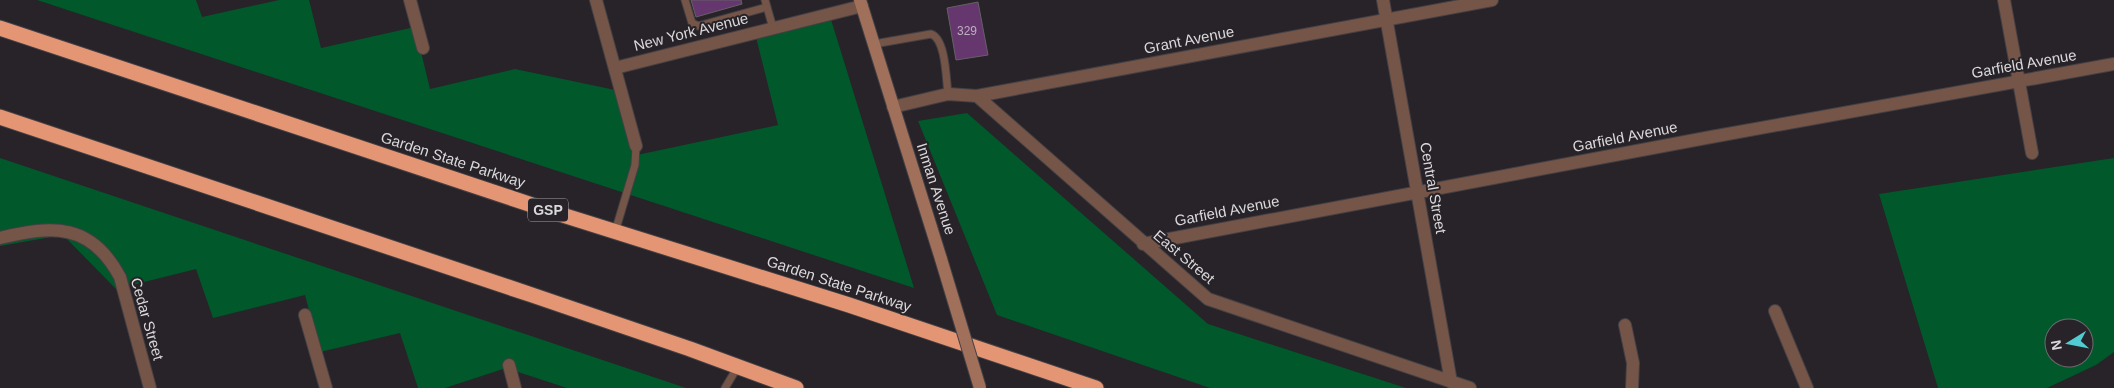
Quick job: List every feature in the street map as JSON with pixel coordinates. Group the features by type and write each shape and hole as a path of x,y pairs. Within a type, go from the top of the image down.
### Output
{"highway":[{"name":"Garden State Parkway","path":"0,28 615,232 849,305 1096,388"},
{"path":"0,118 532,295 690,349 736,368 796,388"}],"main road":[{"name":"Inman Avenue","path":"861,3 980,388"}],"street":[{"path":"410,0 423,48"},
{"path":"596,0 636,146"},
{"name":"Central Street","path":"1383,0 1451,382"},
{"name":"Grant Avenue","path":"893,107 948,94 978,96 1492,0"},
{"path":"2004,0 2032,153"},
{"name":"New York Avenue","path":"615,68 773,28 861,3"},
{"name":"Garfield Avenue","path":"1143,244 2114,64"},
{"name":"East Street","path":"978,96 1143,244 1208,299 1470,388"},
{"name":"Cedar Street","path":"0,238 40,229 56,229 72,233 87,240 101,250 112,263 120,278 150,388"},
{"path":"1775,311 1807,388"},
{"path":"305,315 326,388"},
{"path":"1625,325 1633,364 1632,388"},
{"path":"509,365 515,388"}],"lane":[{"path":"685,0 692,23 698,26 766,4 773,28"},
{"path":"874,44 931,34 936,35 940,39 948,94"},
{"path":"615,232 635,165 636,146"},
{"path":"725,388 736,368"}],"green space":[{"path":"37,0 196,0 202,17 279,0 309,0 321,48 415,27 430,89 515,69 620,91 637,155 778,125 755,33 829,13 914,288"},
{"path":"967,113 1208,324 1406,388 1210,388 997,315 918,121"},
{"path":"0,158 686,388 567,388 506,368 445,388 418,388 400,333 320,352 305,295 213,318 196,269 116,289 63,235 0,246"},
{"path":"2114,158 2114,352 2094,366 2094,318 2044,318 2044,368 2090,368 2047,388 1938,388 1879,194"}],"building":[{"path":"691,0 741,0 742,4 696,17"},
{"path":"978,2 988,55 956,60 947,8"}]}
